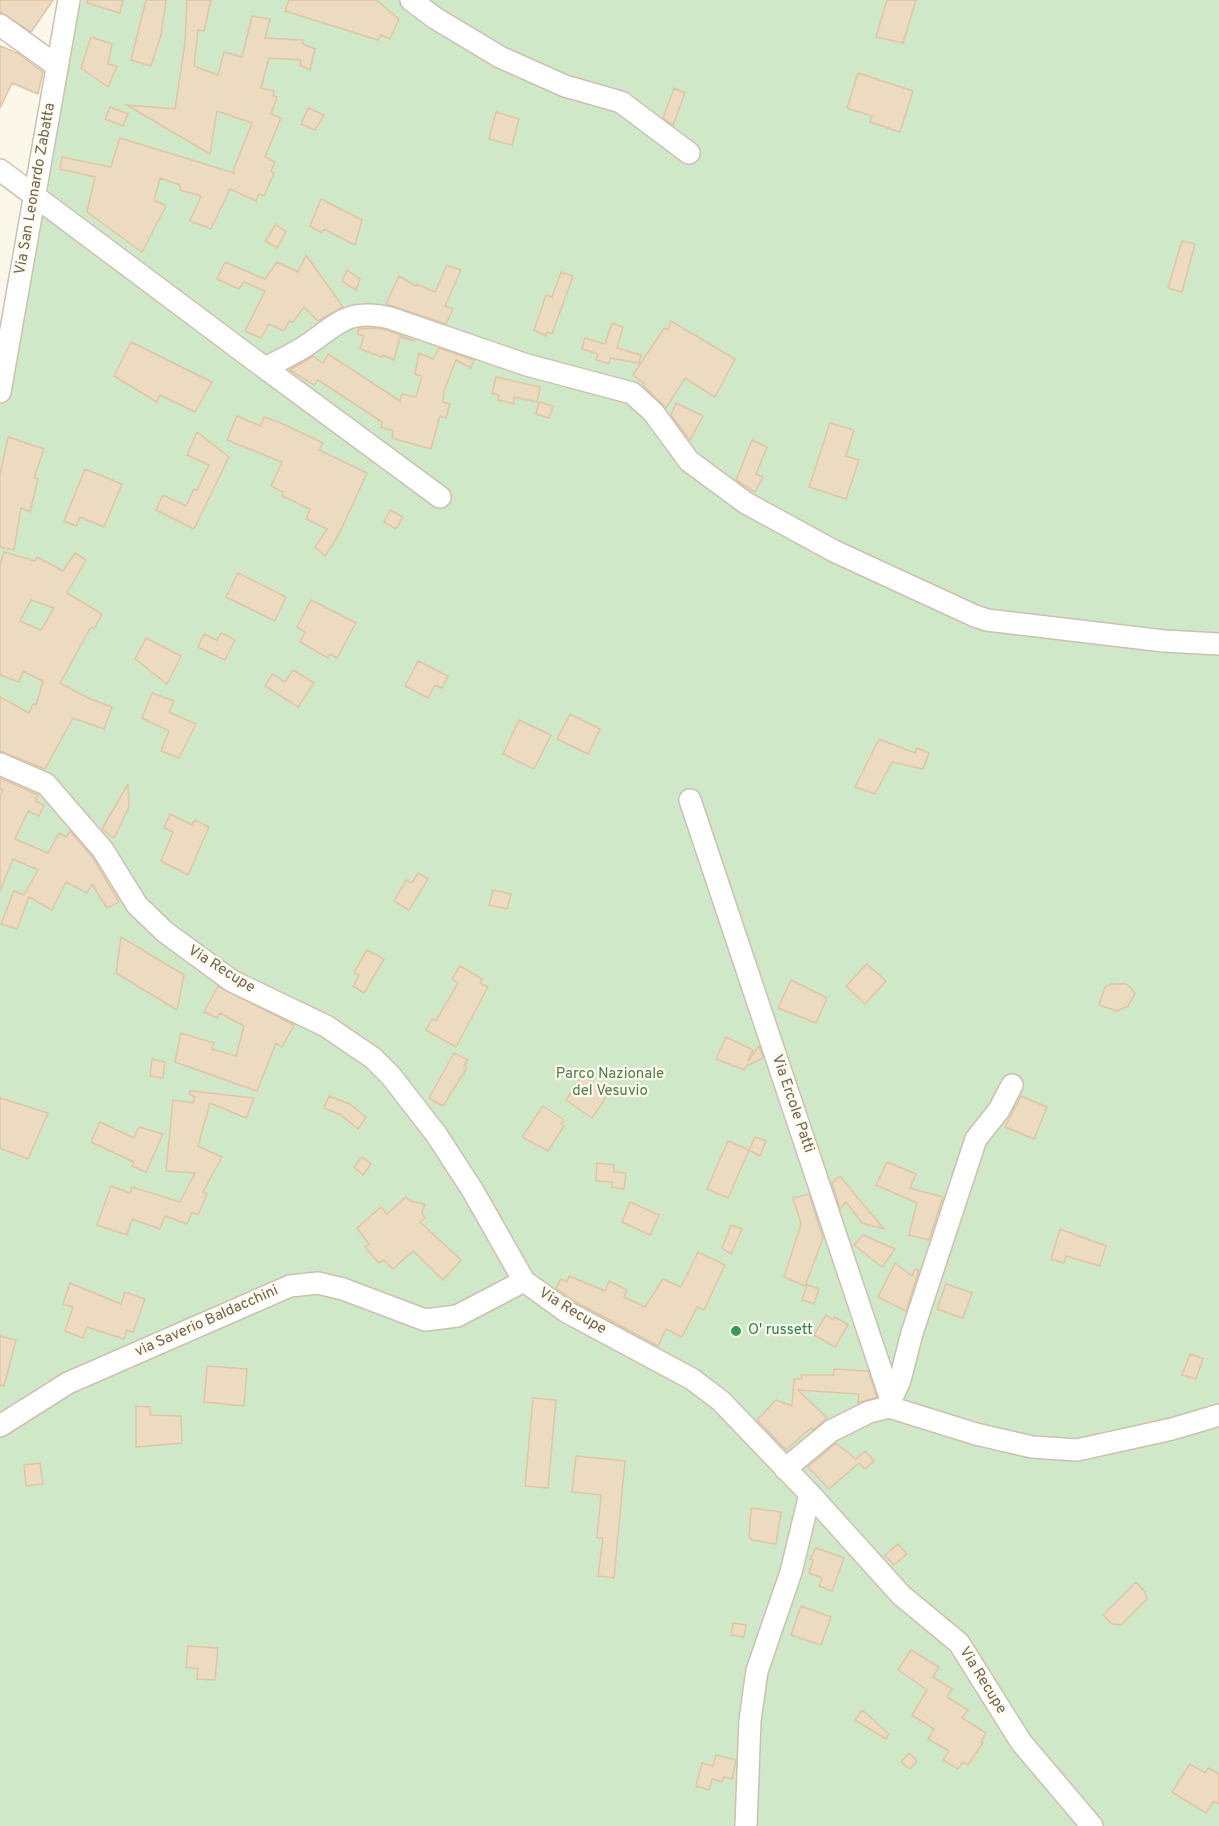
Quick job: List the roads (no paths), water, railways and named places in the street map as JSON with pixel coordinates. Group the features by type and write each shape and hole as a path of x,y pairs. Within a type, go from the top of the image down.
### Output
{"street":[{"name":"Via San Leonardo Zabatta","path":"1,385 7,312 37,196 69,0"},
{"path":"411,0 435,18 500,57 565,86 621,102 689,153"},
{"path":"0,25 57,66"},
{"path":"0,170 440,497"},
{"path":"265,368 296,352 344,318 372,314 390,318 526,365 632,393 653,411 689,460 746,503 834,551 975,616 987,620 1152,639 1219,644"},
{"name":"Via Recupe","path":"0,764 46,784 103,850 137,905 165,932 232,981 326,1026 373,1058 392,1076 436,1134 473,1191 524,1281 567,1312 692,1379 721,1401 810,1494 901,1595 959,1643 1021,1742 1092,1826"},
{"name":"Via Ercole Patti","path":"690,800 890,1404"},
{"path":"890,1404 900,1380 912,1333 976,1139 999,1110 1012,1085"},
{"name":"via Saverio Baldacchini","path":"0,1426 68,1383 290,1286 318,1283 344,1289 425,1320 457,1316 524,1281"},
{"path":"785,1469 831,1431 890,1404 976,1434 1032,1447 1077,1450 1172,1429 1219,1414"},
{"path":"746,1826 750,1720 756,1671 791,1572 810,1494"}],"place":[{"name":"O' russett","path":"736,1331"}],"park label":[{"name":"Parco Nazionale del Vesuvio","path":"610,1084"}]}
